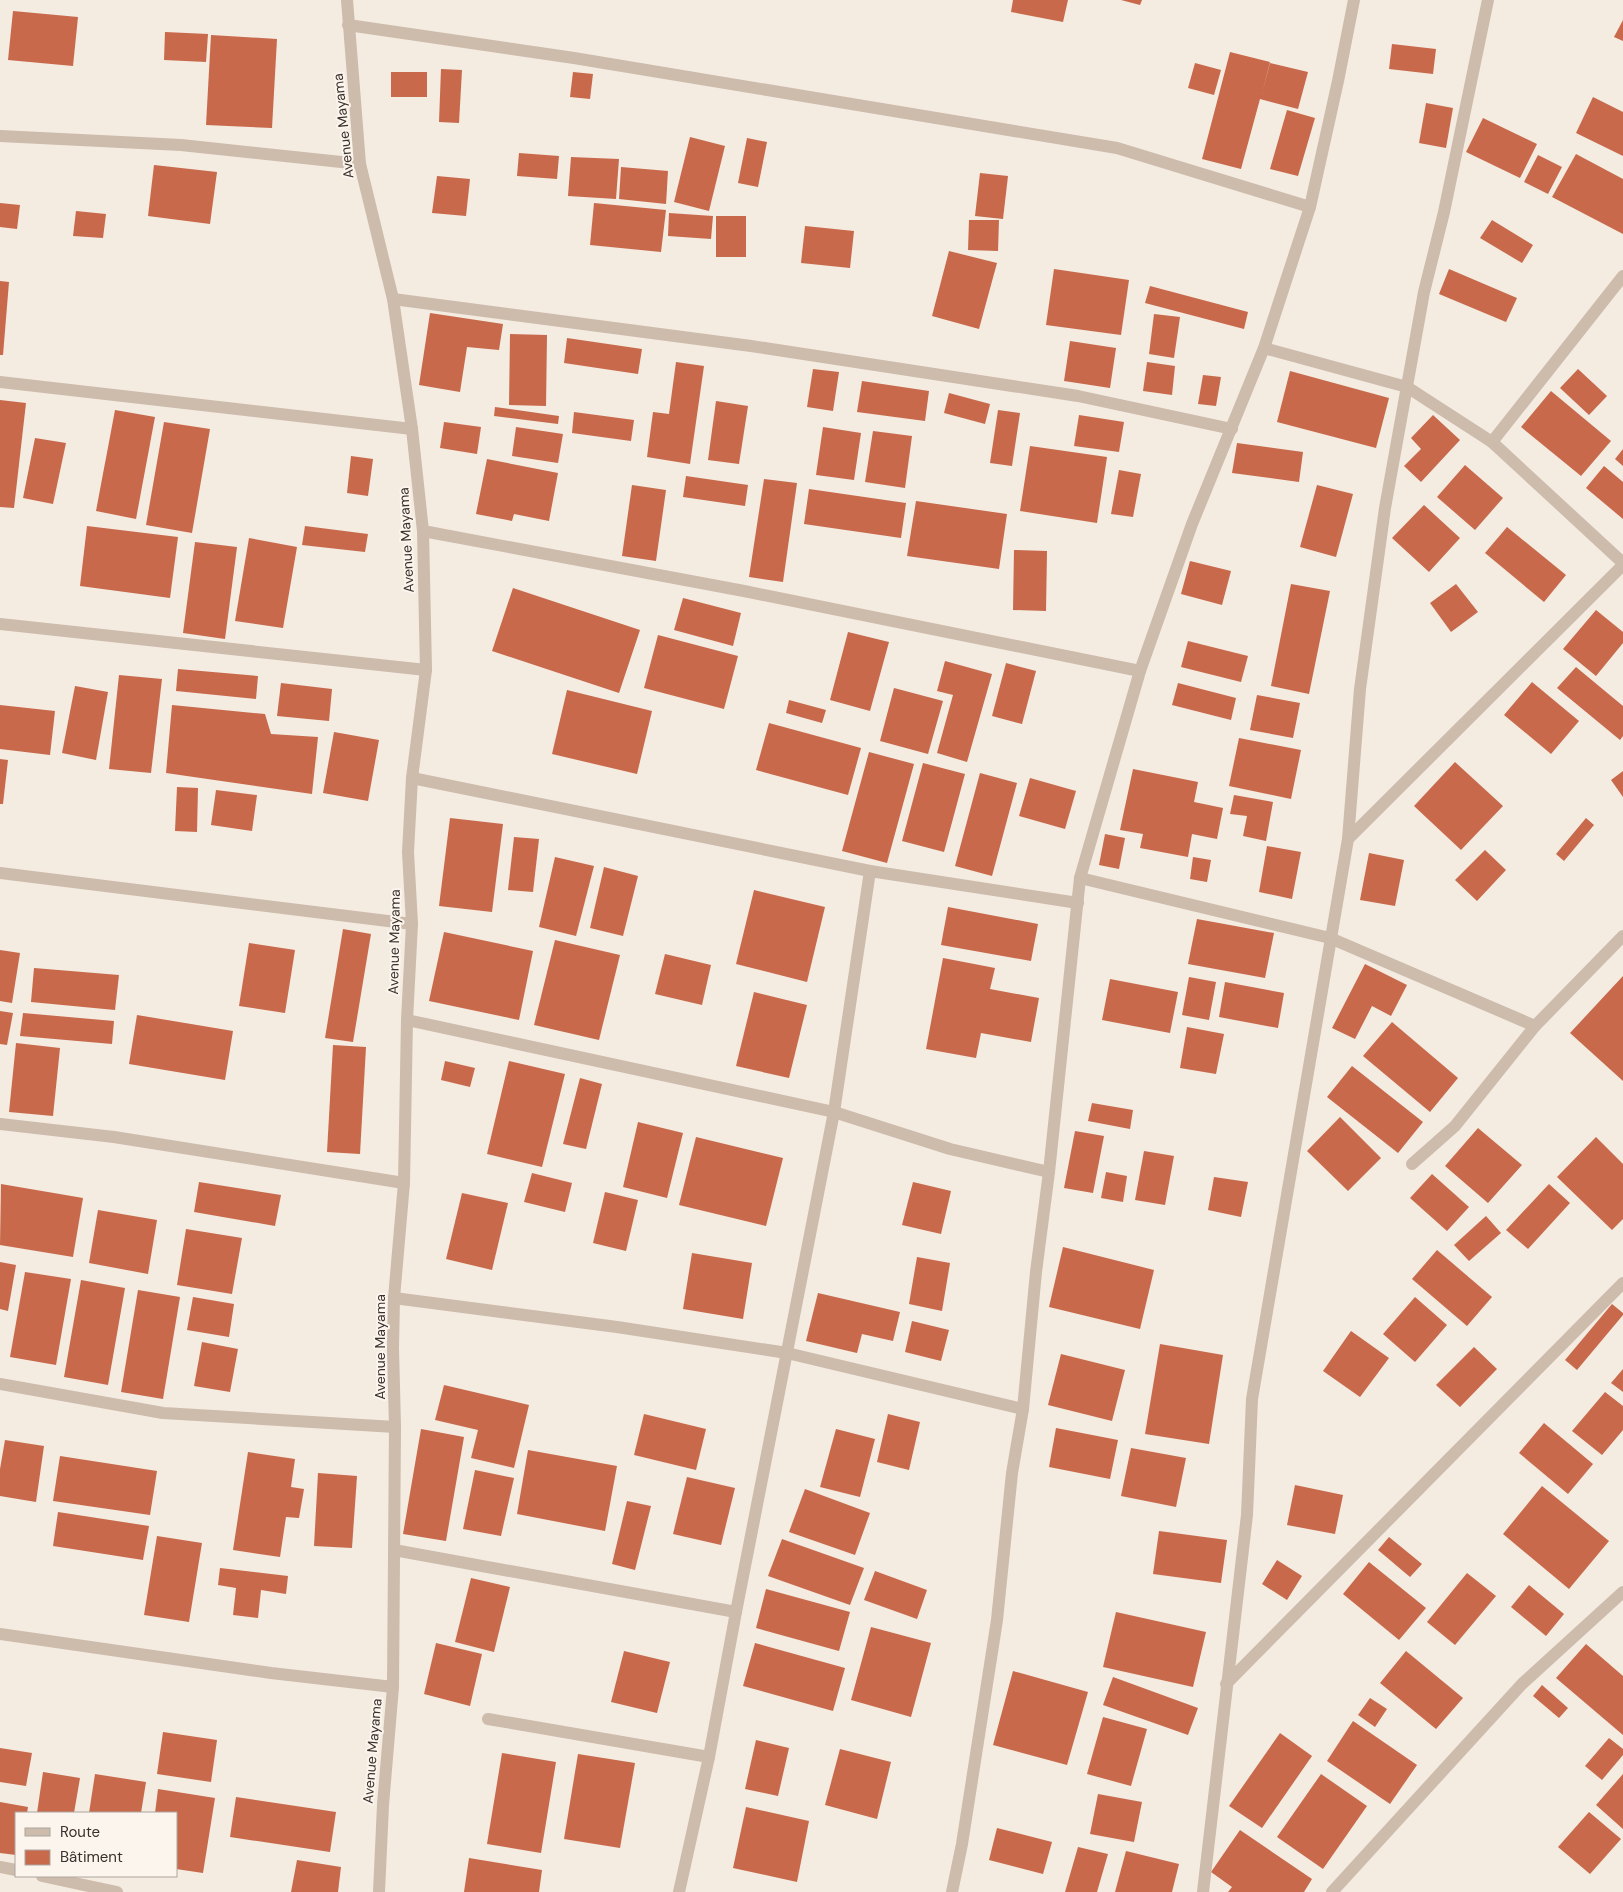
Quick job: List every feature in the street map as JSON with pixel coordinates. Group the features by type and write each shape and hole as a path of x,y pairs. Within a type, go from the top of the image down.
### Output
{"street":[{"name":"Avenue Mayama","path":"347,0 360,164 393,299 412,429 423,531 426,670 412,778 408,852 412,924 407,1020 404,1183 394,1298 393,1348 395,1427 393,1687 383,1805 379,1892"},
{"path":"952,1892 962,1844 997,1620 1012,1472 1023,1409 1036,1272 1049,1172 1080,878 1140,671 1192,524 1264,348 1310,207 1354,0"},
{"path":"1203,1892 1247,1515 1252,1399 1348,839 1360,689 1385,508 1424,292 1446,203 1488,0"},
{"path":"348,25 574,58 1116,148 1310,207"},
{"path":"0,136 181,145 360,164"},
{"path":"1492,442 1623,276"},
{"path":"393,299 751,346 1068,394 1232,429"},
{"path":"1264,348 1407,387 1492,442 1623,564 1348,839"},
{"path":"0,382 412,429"},
{"path":"423,531 744,591 1140,671"},
{"path":"0,624 426,670"},
{"path":"412,778 870,871 1078,903"},
{"path":"679,1892 710,1757 736,1612 834,1112 870,871"},
{"path":"0,873 412,924"},
{"path":"1080,878 1330,938 1534,1026"},
{"path":"1412,1164 1454,1126 1534,1026 1623,936"},
{"path":"407,1020 834,1112 950,1149 1049,1172"},
{"path":"0,1124 114,1137 404,1183"},
{"path":"1226,1684 1623,1283"},
{"path":"394,1298 617,1327 787,1353 1023,1409"},
{"path":"0,1384 164,1413 395,1427"},
{"path":"394,1550 736,1612"},
{"path":"1332,1892 1522,1684 1623,1592"},
{"path":"0,1634 271,1673 393,1687"},
{"path":"488,1719 710,1757"},
{"path":"0,1866 15,1870"},
{"path":"47,1877 118,1892"}],"building":[{"path":"1013,0 1068,0 1063,22 1011,12"},
{"path":"1121,0 1142,0 1140,5"},
{"path":"13,11 78,17 73,66 8,60"},
{"path":"1623,20 1623,41 1614,37"},
{"path":"165,32 208,34 206,62 164,60"},
{"path":"211,35 277,39 272,128 206,125"},
{"path":"1392,44 1436,49 1433,74 1389,69"},
{"path":"1230,52 1270,62 1262,94 1270,63 1308,72 1298,109 1260,99 1241,169 1202,159"},
{"path":"1195,63 1221,70 1214,95 1188,88"},
{"path":"441,69 462,70 459,123 439,122"},
{"path":"391,72 427,72 427,97 391,97"},
{"path":"573,72 593,74 590,99 570,97"},
{"path":"1593,97 1623,112 1623,156 1576,133"},
{"path":"1426,103 1453,108 1446,148 1419,143"},
{"path":"1287,110 1315,118 1298,176 1270,169"},
{"path":"1483,118 1537,144 1520,178 1466,152"},
{"path":"690,137 725,146 709,211 674,202"},
{"path":"747,138 767,142 758,187 738,183"},
{"path":"519,153 559,156 557,179 517,176"},
{"path":"1576,154 1623,179 1623,234 1552,197"},
{"path":"1538,155 1562,167 1548,194 1524,182"},
{"path":"571,157 619,159 616,199 568,196"},
{"path":"154,165 217,172 210,224 148,216"},
{"path":"621,167 668,171 666,204 619,199"},
{"path":"980,173 1008,176 1003,219 975,216"},
{"path":"437,176 470,179 466,216 432,213"},
{"path":"0,203 20,205 17,229 0,227"},
{"path":"594,203 666,210 661,252 590,245"},
{"path":"76,211 106,214 103,238 73,236"},
{"path":"669,213 713,216 711,239 668,236"},
{"path":"716,216 746,216 746,257 716,257"},
{"path":"969,220 999,220 998,251 968,250"},
{"path":"1492,220 1533,245 1522,263 1480,238"},
{"path":"805,226 854,231 850,268 801,263"},
{"path":"949,251 997,263 979,329 932,316"},
{"path":"1054,269 1129,280 1121,335 1046,325"},
{"path":"1449,269 1517,298 1506,322 1439,294"},
{"path":"0,281 9,282 3,355 0,355"},
{"path":"1150,286 1248,312 1244,329 1145,303"},
{"path":"430,313 503,324 499,350 467,347 460,392 419,385"},
{"path":"1154,314 1180,317 1174,358 1149,354"},
{"path":"510,334 547,335 546,406 509,405"},
{"path":"567,338 642,349 638,374 564,363"},
{"path":"1070,341 1116,348 1110,388 1064,381"},
{"path":"676,362 704,366 690,464 647,457 653,412 669,414"},
{"path":"1147,362 1175,366 1172,395 1143,391"},
{"path":"813,369 839,372 833,411 807,407"},
{"path":"1578,369 1607,396 1589,415 1560,388"},
{"path":"1290,371 1389,398 1376,448 1277,422"},
{"path":"1203,375 1221,377 1216,406 1198,404"},
{"path":"862,381 929,391 925,421 857,412"},
{"path":"1551,391 1611,441 1581,476 1521,427"},
{"path":"949,393 990,404 985,424 944,413"},
{"path":"0,400 26,403 14,508 0,507"},
{"path":"716,401 748,406 739,464 708,460"},
{"path":"495,407 559,416 558,424 494,416"},
{"path":"115,410 155,417 136,519 96,511"},
{"path":"998,410 1020,413 1012,466 990,463"},
{"path":"574,412 634,420 631,441 572,433"},
{"path":"1079,415 1124,422 1119,452 1074,446"},
{"path":"1433,415 1460,440 1421,482 1404,466 1421,449 1411,438"},
{"path":"164,422 210,429 192,533 146,525"},
{"path":"444,422 481,427 477,454 440,448"},
{"path":"516,427 563,434 558,463 512,456"},
{"path":"823,427 861,433 854,480 816,475"},
{"path":"873,431 912,436 905,488 865,482"},
{"path":"35,438 66,443 53,504 23,498"},
{"path":"1237,443 1303,452 1299,482 1232,473"},
{"path":"1030,446 1107,457 1097,523 1020,511"},
{"path":"1623,449 1623,466 1615,459"},
{"path":"351,456 373,459 368,496 347,493"},
{"path":"487,459 558,473 549,521 514,514 512,521 476,514"},
{"path":"1465,465 1503,498 1475,530 1437,497"},
{"path":"1604,466 1623,482 1623,519 1586,488"},
{"path":"1119,470 1141,474 1133,517 1111,514"},
{"path":"686,476 748,485 745,506 683,497"},
{"path":"764,479 797,483 783,582 749,577"},
{"path":"632,485 666,490 656,561 622,556"},
{"path":"1317,485 1353,494 1336,557 1300,547"},
{"path":"809,489 906,503 901,538 804,524"},
{"path":"916,501 1007,514 999,569 907,556"},
{"path":"1424,505 1460,538 1429,572 1392,538"},
{"path":"87,526 178,537 170,598 80,586"},
{"path":"305,526 368,534 365,552 302,545"},
{"path":"1507,527 1566,575 1544,602 1485,553"},
{"path":"249,538 297,547 283,628 235,621"},
{"path":"195,542 237,547 225,639 183,633"},
{"path":"1014,550 1047,551 1046,611 1013,610"},
{"path":"1190,561 1231,571 1222,605 1181,594"},
{"path":"1291,584 1330,591 1309,694 1271,686"},
{"path":"1456,584 1478,612 1451,632 1430,603"},
{"path":"513,588 640,630 619,693 492,651"},
{"path":"683,598 741,613 733,646 674,630"},
{"path":"1596,610 1623,632 1623,643 1596,676 1563,649"},
{"path":"848,632 889,642 870,711 830,700"},
{"path":"658,635 738,656 724,709 644,688"},
{"path":"1188,641 1248,656 1241,682 1181,667"},
{"path":"945,661 992,674 967,762 937,753 953,695 937,691"},
{"path":"1006,663 1036,671 1022,724 992,716"},
{"path":"1576,667 1623,706 1623,736 1620,740 1557,688"},
{"path":"178,669 258,676 256,699 176,691"},
{"path":"119,675 162,679 151,773 109,769"},
{"path":"1532,682 1579,721 1551,754 1504,715"},
{"path":"281,683 332,689 329,721 277,716"},
{"path":"1178,683 1236,698 1231,720 1172,705"},
{"path":"75,686 108,692 96,760 62,753"},
{"path":"894,688 943,701 928,754 880,741"},
{"path":"567,690 652,711 637,774 552,754"},
{"path":"1257,695 1300,703 1293,738 1250,730"},
{"path":"789,700 826,710 822,723 786,713"},
{"path":"0,705 55,711 50,755 0,749"},
{"path":"172,705 265,714 271,734 318,737 312,794 166,773"},
{"path":"769,723 861,748 848,795 756,770"},
{"path":"334,732 379,740 368,801 323,793"},
{"path":"1239,738 1301,750 1291,799 1229,786"},
{"path":"869,752 914,764 887,863 842,851"},
{"path":"0,759 8,760 3,804 0,804"},
{"path":"1455,762 1503,806 1461,850 1414,806"},
{"path":"923,763 965,774 944,852 902,841"},
{"path":"1133,769 1198,782 1194,802 1223,808 1217,839 1192,834 1188,857 1140,848 1143,834 1120,830"},
{"path":"1623,771 1623,797 1611,780"},
{"path":"980,773 1017,783 992,876 955,866"},
{"path":"1030,778 1076,791 1065,829 1019,816"},
{"path":"177,787 198,788 197,832 175,831"},
{"path":"216,790 257,795 252,831 211,825"},
{"path":"1234,795 1273,802 1266,841 1243,836 1247,816 1230,814"},
{"path":"450,818 503,824 492,912 439,906"},
{"path":"1586,818 1594,825 1564,861 1556,854"},
{"path":"1105,834 1125,838 1119,869 1099,865"},
{"path":"514,837 539,839 533,892 508,890"},
{"path":"1267,846 1301,852 1292,899 1259,892"},
{"path":"1485,850 1506,870 1477,901 1455,880"},
{"path":"1369,853 1404,860 1395,906 1360,900"},
{"path":"555,857 594,866 576,936 539,927"},
{"path":"1193,857 1211,860 1207,882 1190,879"},
{"path":"604,867 638,876 623,936 590,928"},
{"path":"754,890 825,907 807,982 736,964"},
{"path":"948,907 1038,924 1031,961 941,945"},
{"path":"1197,919 1274,933 1265,978 1188,964"},
{"path":"343,929 371,934 353,1042 325,1038"},
{"path":"444,932 533,951 519,1020 429,1001"},
{"path":"555,940 620,955 599,1040 534,1025"},
{"path":"249,943 295,950 285,1013 239,1006"},
{"path":"0,950 20,953 12,1003 0,1001"},
{"path":"665,954 711,965 702,1005 655,994"},
{"path":"943,958 995,968 990,989 1039,998 1031,1042 981,1033 976,1058 926,1049"},
{"path":"1365,964 1407,985 1391,1016 1372,1006 1355,1039 1332,1028"},
{"path":"34,968 119,975 115,1010 31,1002"},
{"path":"1623,976 1623,1081 1570,1033"},
{"path":"1189,977 1216,982 1209,1020 1182,1015"},
{"path":"1110,979 1178,992 1170,1033 1102,1020"},
{"path":"1225,982 1284,993 1278,1028 1219,1017"},
{"path":"754,992 807,1005 789,1078 736,1066"},
{"path":"0,1011 13,1013 7,1045 0,1044"},
{"path":"23,1013 114,1021 112,1044 20,1036"},
{"path":"137,1015 233,1031 225,1080 129,1064"},
{"path":"1392,1022 1458,1078 1430,1112 1363,1056"},
{"path":"1187,1027 1224,1034 1216,1074 1180,1068"},
{"path":"16,1043 60,1048 53,1116 9,1112"},
{"path":"333,1045 366,1047 360,1154 327,1152"},
{"path":"445,1061 475,1068 470,1087 441,1080"},
{"path":"509,1061 565,1074 542,1167 487,1154"},
{"path":"1352,1066 1423,1122 1398,1153 1327,1097"},
{"path":"580,1078 602,1084 586,1149 563,1144"},
{"path":"1092,1103 1133,1110 1130,1129 1088,1121"},
{"path":"1340,1117 1381,1158 1348,1191 1307,1151"},
{"path":"638,1122 683,1133 667,1198 623,1187"},
{"path":"1478,1128 1522,1165 1488,1203 1445,1166"},
{"path":"1075,1131 1104,1136 1093,1193 1064,1188"},
{"path":"696,1137 783,1158 766,1226 679,1205"},
{"path":"1596,1137 1623,1164 1623,1219 1612,1230 1557,1177"},
{"path":"1144,1151 1174,1156 1165,1205 1135,1200"},
{"path":"1106,1172 1127,1176 1123,1202 1101,1198"},
{"path":"532,1173 572,1183 565,1212 524,1202"},
{"path":"1432,1174 1469,1207 1447,1231 1410,1198"},
{"path":"1214,1177 1248,1182 1241,1217 1208,1210"},
{"path":"199,1182 281,1195 275,1226 194,1212"},
{"path":"913,1182 951,1191 941,1234 902,1225"},
{"path":"1,1184 83,1198 73,1257 0,1245"},
{"path":"1549,1184 1570,1203 1528,1249 1506,1230"},
{"path":"605,1192 638,1200 626,1251 593,1243"},
{"path":"462,1193 508,1203 492,1270 446,1259"},
{"path":"98,1210 157,1220 148,1274 89,1263"},
{"path":"1486,1216 1501,1233 1469,1261 1454,1245"},
{"path":"186,1229 242,1238 232,1294 177,1285"},
{"path":"1063,1247 1154,1270 1140,1329 1049,1307"},
{"path":"1437,1250 1492,1297 1467,1326 1412,1279"},
{"path":"692,1253 752,1263 743,1319 683,1309"},
{"path":"917,1257 950,1263 942,1311 909,1304"},
{"path":"0,1262 16,1265 8,1311 0,1309"},
{"path":"25,1272 71,1279 56,1365 10,1357"},
{"path":"81,1280 125,1288 108,1385 64,1377"},
{"path":"138,1290 180,1297 163,1399 121,1392"},
{"path":"818,1293 900,1312 893,1341 862,1334 857,1353 806,1341"},
{"path":"193,1297 234,1304 229,1337 187,1330"},
{"path":"1415,1297 1447,1325 1415,1362 1383,1334"},
{"path":"1612,1304 1623,1315 1577,1370 1565,1360"},
{"path":"912,1321 949,1330 941,1361 905,1352"},
{"path":"1351,1331 1389,1358 1360,1397 1323,1371"},
{"path":"202,1342 238,1349 230,1392 194,1386"},
{"path":"1160,1344 1223,1355 1209,1444 1145,1434"},
{"path":"1474,1347 1497,1369 1460,1407 1436,1385"},
{"path":"1061,1354 1125,1370 1112,1421 1048,1405"},
{"path":"1623,1369 1623,1392 1611,1383"},
{"path":"444,1385 529,1405 514,1468 471,1458 478,1430 435,1420"},
{"path":"1605,1392 1623,1406 1623,1430 1602,1455 1572,1431"},
{"path":"644,1414 706,1429 696,1470 634,1455"},
{"path":"888,1414 920,1422 909,1470 877,1462"},
{"path":"1544,1423 1593,1464 1568,1494 1519,1453"},
{"path":"1056,1428 1118,1440 1110,1479 1049,1467"},
{"path":"421,1429 464,1437 446,1541 403,1534"},
{"path":"836,1429 875,1439 860,1497 820,1487"},
{"path":"5,1440 44,1446 36,1502 0,1496 0,1469"},
{"path":"1131,1448 1186,1458 1176,1507 1121,1496"},
{"path":"528,1450 617,1466 605,1531 517,1514"},
{"path":"248,1452 295,1459 291,1487 304,1489 299,1518 286,1517 280,1557 233,1550"},
{"path":"60,1456 157,1471 150,1515 53,1501"},
{"path":"475,1470 514,1478 501,1536 463,1529"},
{"path":"318,1473 357,1476 352,1548 314,1546"},
{"path":"687,1477 735,1488 721,1545 673,1534"},
{"path":"1295,1485 1343,1495 1335,1534 1287,1525"},
{"path":"1542,1486 1609,1541 1569,1589 1503,1534"},
{"path":"805,1489 870,1513 855,1555 789,1532"},
{"path":"627,1501 651,1506 635,1570 612,1564"},
{"path":"58,1512 149,1526 143,1560 53,1546"},
{"path":"1159,1531 1227,1540 1221,1583 1153,1574"},
{"path":"157,1536 202,1543 189,1622 144,1615"},
{"path":"1389,1537 1422,1564 1410,1577 1378,1550"},
{"path":"782,1539 864,1568 850,1605 768,1576"},
{"path":"1277,1560 1302,1576 1287,1600 1262,1584"},
{"path":"1369,1562 1426,1608 1399,1640 1343,1594"},
{"path":"220,1568 288,1576 286,1594 261,1590 258,1618 233,1615 236,1588 218,1585"},
{"path":"875,1571 927,1590 917,1619 864,1600"},
{"path":"1467,1573 1496,1596 1455,1645 1427,1622"},
{"path":"471,1578 510,1587 494,1652 455,1642"},
{"path":"1529,1585 1564,1614 1546,1636 1511,1607"},
{"path":"766,1589 850,1612 839,1651 756,1628"},
{"path":"1116,1612 1206,1632 1193,1687 1103,1667"},
{"path":"871,1627 931,1643 911,1717 851,1700"},
{"path":"436,1643 482,1654 470,1706 424,1694"},
{"path":"755,1643 845,1668 833,1711 743,1686"},
{"path":"1586,1644 1623,1676 1623,1735 1556,1678"},
{"path":"624,1651 670,1662 657,1713 611,1702"},
{"path":"1406,1651 1463,1698 1436,1729 1380,1683"},
{"path":"1013,1671 1088,1692 1067,1765 993,1745"},
{"path":"1113,1677 1198,1708 1188,1735 1103,1705"},
{"path":"1542,1685 1568,1708 1559,1718 1533,1696"},
{"path":"1370,1698 1387,1709 1375,1727 1358,1715"},
{"path":"1103,1717 1147,1729 1131,1786 1087,1774"},
{"path":"1353,1721 1417,1765 1390,1804 1327,1761"},
{"path":"163,1732 217,1740 211,1782 157,1774"},
{"path":"1280,1733 1312,1756 1262,1828 1229,1806"},
{"path":"1609,1738 1623,1749 1623,1755 1602,1780 1585,1766"},
{"path":"756,1740 789,1748 778,1796 745,1789"},
{"path":"0,1748 32,1753 26,1786 0,1782"},
{"path":"840,1749 891,1762 877,1819 825,1805"},
{"path":"502,1753 556,1762 541,1853 487,1844"},
{"path":"578,1754 635,1763 620,1848 564,1839"},
{"path":"43,1772 80,1778 74,1812 37,1812"},
{"path":"95,1774 146,1782 141,1812 89,1812"},
{"path":"1321,1774 1367,1806 1323,1869 1277,1837"},
{"path":"1623,1774 1623,1829 1596,1805"},
{"path":"158,1789 215,1798 203,1873 178,1869 178,1812 155,1812"},
{"path":"1098,1794 1142,1802 1134,1842 1090,1834"},
{"path":"236,1797 336,1812 330,1852 230,1837"},
{"path":"0,1802 28,1807 27,1812 15,1812 15,1855 0,1853"},
{"path":"746,1807 809,1821 797,1882 733,1868"},
{"path":"1589,1812 1621,1839 1590,1874 1558,1847"},
{"path":"997,1828 1052,1842 1043,1874 989,1860"},
{"path":"1240,1830 1312,1879 1304,1892 1228,1892 1232,1887 1211,1872"},
{"path":"1078,1847 1108,1854 1097,1892 1065,1892"},
{"path":"1126,1851 1179,1864 1172,1892 1115,1892"},
{"path":"469,1858 542,1870 539,1892 464,1892"},
{"path":"297,1860 341,1867 338,1892 291,1892"}]}
